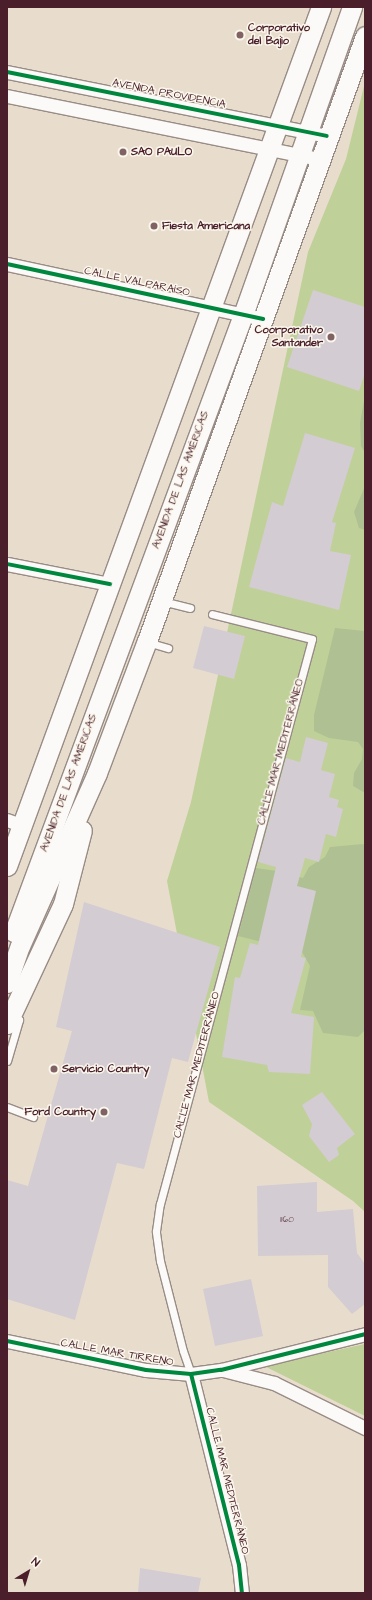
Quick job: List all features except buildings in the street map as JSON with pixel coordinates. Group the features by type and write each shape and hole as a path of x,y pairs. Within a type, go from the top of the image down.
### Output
{"main road":[{"path":"7,866 14,823 110,584 321,7"},
{"name":"AVENIDA DE LAS AMÉRICAS","path":"7,951 243,314 352,7"},
{"name":"AVENIDA DE LAS AMÉRICAS","path":"7,983 20,946 97,773 147,642 365,36"},
{"name":"AVENIDA DE LAS AMÉRICAS","path":"10,1016 63,904 97,773"}],"street":[{"name":"AVENIDA PROVIDENCIA","path":"7,72 328,136"},
{"path":"7,96 270,148 320,160"},
{"name":"CALLE VALPARAÍSO","path":"7,264 263,319"},
{"path":"7,564 110,584"},
{"name":"CALLE MAR TIRRENO","path":"7,1341 146,1370 191,1374 221,1370 365,1334"},
{"path":"221,1370 274,1384 365,1428"},
{"name":"CALLE MAR MEDITERRÁNEO","path":"191,1374 239,1565 242,1593"}],"lane":[{"path":"162,601 190,608"},
{"name":"CALLE MAR MEDITERRÁNEO","path":"191,1374 183,1351 160,1261 156,1231 160,1204 312,639 212,614"},
{"path":"147,642 168,648"},
{"path":"7,1061 19,1020 10,1016"},
{"path":"7,1107 33,1117"}],"green space":[{"path":"365,82 365,1212 353,1201 209,1102 167,881 191,802 308,252 346,159"},
{"path":"365,395 365,453 361,446 360,423"},
{"path":"365,486 365,530 359,528 354,512"},
{"path":"335,628 365,631 365,793 353,786 354,773 362,759 363,749 358,742 329,738 314,731 314,715"},
{"path":"363,844 365,846 365,1030 358,1037 323,1033 313,1011 300,1010 310,966 302,952 238,936 256,868 277,871 303,878 309,867 325,857 330,847"},
{"path":"365,1344 365,1416 264,1366"}],"cycle path":[{"path":"7,72 327,136"},
{"path":"7,264 263,319"},
{"path":"7,564 110,584"},
{"path":"7,1341 146,1370 191,1374 221,1370 365,1334"},
{"path":"191,1374 239,1565 242,1593"}],"place":[{"name":"Corporativo del Bajio","path":"240,35"},
{"name":"SAO PAULO","path":"123,152"},
{"name":"Fiesta Americana","path":"154,226"},
{"name":"Coorporativo Santander","path":"331,337"},
{"name":"Servicio Country","path":"54,1069"},
{"name":"Ford Country","path":"104,1112"}]}
